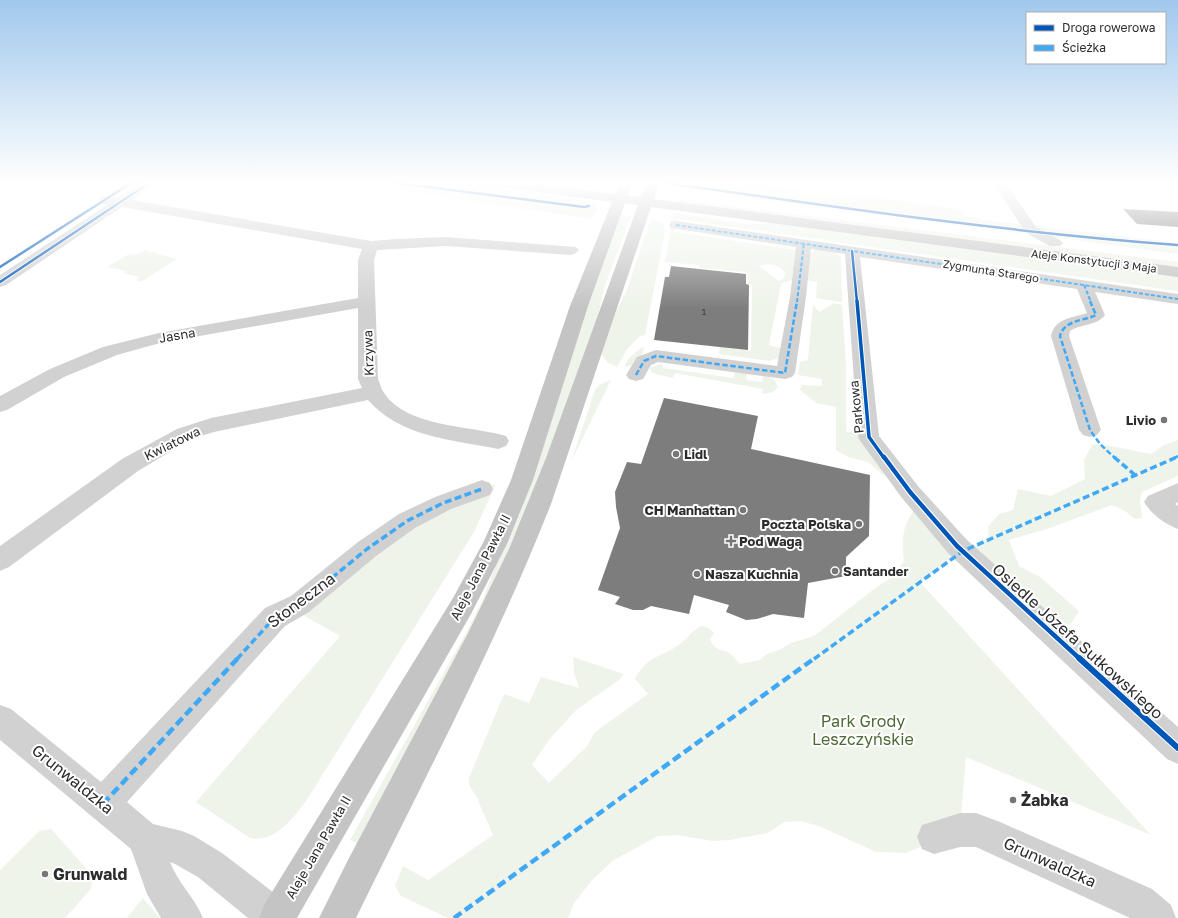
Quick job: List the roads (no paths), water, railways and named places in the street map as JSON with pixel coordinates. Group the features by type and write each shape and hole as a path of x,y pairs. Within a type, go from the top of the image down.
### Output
{"main road":[{"name":"Aleje Jana Pawła II","path":"277,918 462,606 495,544 522,480 579,306 611,224"},
{"name":"Aleje Jana Pawła II","path":"337,918 488,622 521,549 582,386 639,224"},
{"name":"Aleje Konstytucji 3 Maja","path":"864,224 1178,272"},
{"name":"Aleje Konstytucji 3 Maja","path":"906,224 1178,259"}],"street":[{"path":"0,267 68,224"},
{"path":"0,282 88,224"},
{"path":"245,224 371,246 389,244 462,242 571,250"},
{"path":"1027,224 1031,230 1055,243"},
{"name":"Zygmunta Starego","path":"676,225 1178,299"},
{"path":"1017,238 1022,237 1031,230"},
{"path":"636,375 644,361 661,356 786,373 798,297 804,243"},
{"name":"Krzywa","path":"371,246 366,260 366,302 368,379 372,392 377,399 400,418 416,425 498,441"},
{"name":"Parkowa","path":"852,251 868,437 910,492 963,551"},
{"path":"1084,285 1096,311 1096,315 1070,324 1062,329 1060,336 1090,430"},
{"name":"Jasna","path":"0,405 63,371 110,351 159,338 366,302"},
{"name":"Kwiatowa","path":"0,560 87,495 146,454 184,434 212,425 372,392"},
{"name":"Słoneczna","path":"102,804 275,617 300,604 367,549 395,529 443,503 482,489"},
{"path":"1178,492 1156,502 1178,519"},
{"name":"Osiedle Józefa Sułkowskiego","path":"963,551 1178,748"},
{"name":"Grunwaldzka","path":"0,720 145,839 182,848 210,865 277,918"},
{"name":"Grunwaldzka","path":"934,837 960,830 976,830 1000,839 1139,902 1158,918"},
{"path":"145,839 157,878 174,907 185,918"}],"place":[{"name":"Livio","path":"1164,420"},
{"name":"Lidl","path":"676,454"},
{"name":"CH Manhattan","path":"743,510"},
{"name":"Poczta Polska","path":"859,524"},
{"name":"Pod Wagą","path":"731,541"},
{"name":"Santander","path":"835,571"},
{"name":"Nasza Kuchnia","path":"697,574"},
{"name":"Żabka","path":"1013,800"},
{"name":"Grunwald","path":"45,874"}],"park label":[{"name":"Park Grody Leszczyńskie","path":"863,730"}]}
